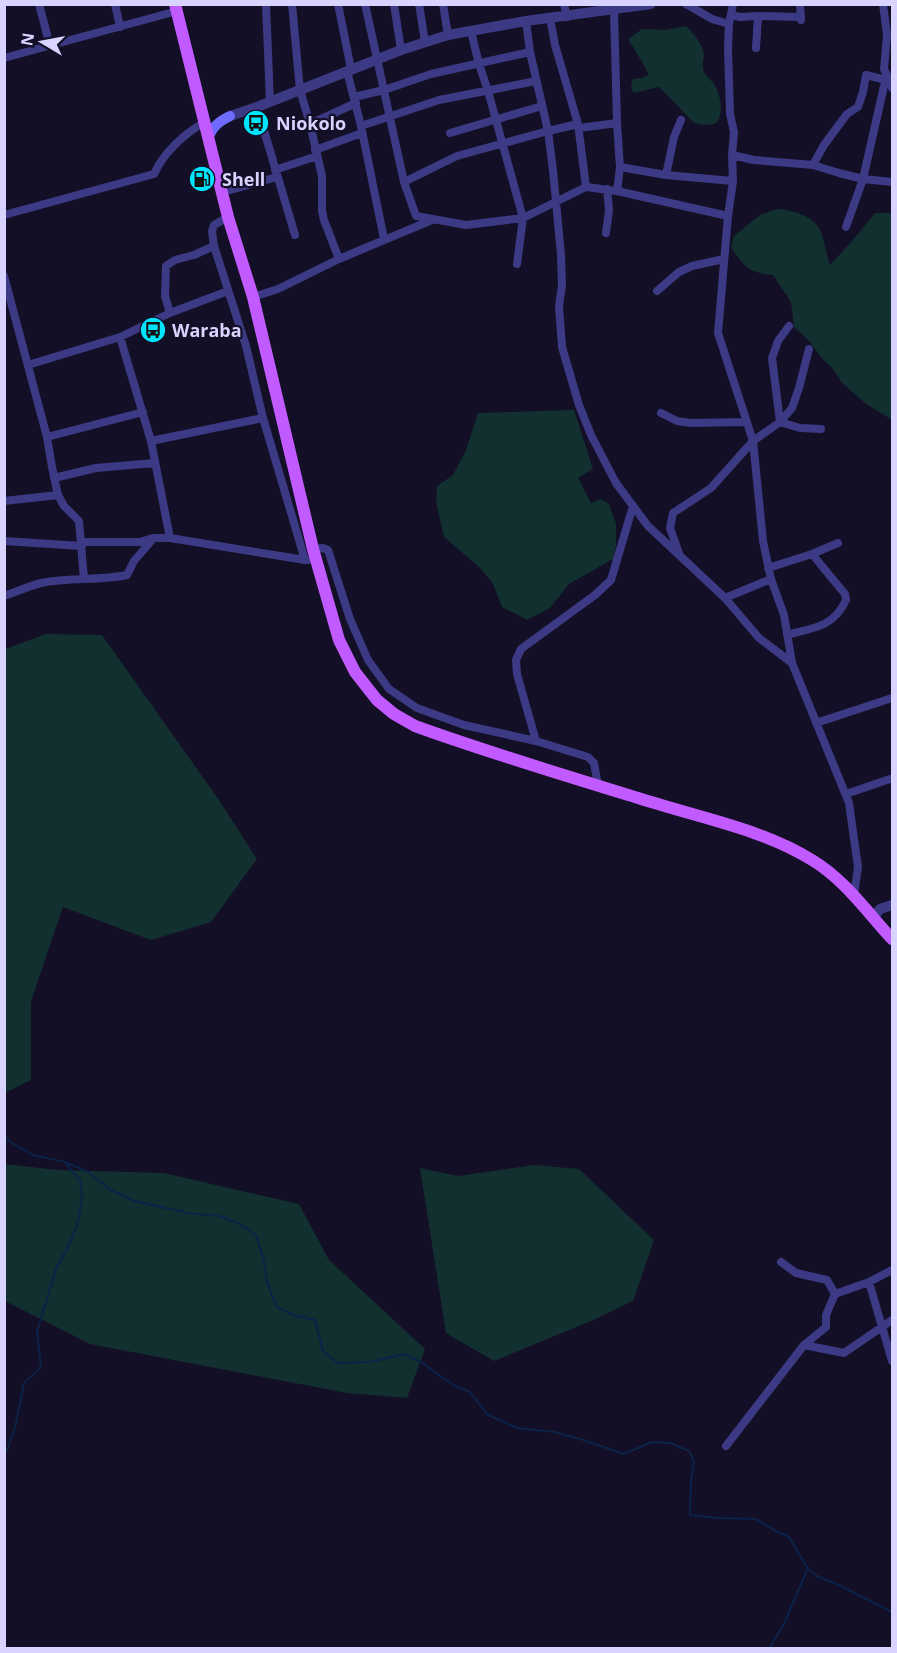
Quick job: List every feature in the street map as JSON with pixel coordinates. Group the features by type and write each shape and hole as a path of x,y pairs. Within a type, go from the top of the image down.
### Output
{"main road":[{"path":"176,8 228,217 253,297 311,556 344,652 365,686 394,714 415,726 772,840 797,852 828,870 892,939"},
{"path":"204,118 230,116"},
{"path":"209,136 220,121 230,116"}],"street":[{"path":"39,4 50,46"},
{"path":"115,4 120,27"},
{"path":"266,4 270,102"},
{"path":"292,4 300,90 322,176 322,212 339,259"},
{"path":"338,4 349,70 384,239"},
{"path":"365,4 404,182 416,216 466,225 524,218 586,187 607,189 728,216"},
{"path":"394,4 401,50"},
{"path":"419,4 425,42"},
{"path":"443,4 448,35"},
{"path":"564,4 567,16"},
{"path":"230,116 401,50 448,35 526,21 651,4"},
{"path":"686,4 712,19 729,24"},
{"path":"733,4 729,24 728,50 730,114 734,132 733,181 718,333 753,441 768,567 784,615 792,663 849,803 858,867 854,896"},
{"path":"731,15 801,18 800,4"},
{"path":"883,4 886,35 884,69 891,84"},
{"path":"4,58 120,27 176,8"},
{"path":"614,10 620,167 616,191"},
{"path":"756,48 758,16"},
{"path":"550,18 558,55 579,126 586,187"},
{"path":"526,21 530,52 548,131 556,201 561,255 562,285 559,306 562,347 579,405 591,435 616,483 648,526 725,598 759,638 792,663"},
{"path":"471,31 524,218 517,264"},
{"path":"310,124 355,100 431,74 530,52"},
{"path":"813,165 824,145 847,114 858,107 866,75 891,84"},
{"path":"223,192 276,174 390,116 439,100 536,81"},
{"path":"846,227 863,179 884,86 891,84"},
{"path":"450,133 542,106"},
{"path":"257,107 295,236"},
{"path":"4,215 154,174 169,152 204,118"},
{"path":"666,175 674,137 681,120"},
{"path":"404,182 457,156 548,131 617,123"},
{"path":"732,156 813,165 863,179 892,182"},
{"path":"620,167 666,175 733,181"},
{"path":"606,233 609,210 607,189"},
{"path":"228,217 214,225 212,231 214,246 246,346 263,418 311,556"},
{"path":"253,297 278,289 339,259 433,219"},
{"path":"170,313 165,296 166,266 175,260 214,246"},
{"path":"657,291 679,272 692,266 724,259"},
{"path":"4,276 47,437 58,495 64,506 79,521 84,579"},
{"path":"28,365 120,337 170,313 228,291"},
{"path":"780,422 772,358 778,341 789,326"},
{"path":"120,337 143,412 170,538"},
{"path":"681,558 670,528 673,513 711,488 753,441 780,422 792,408 809,349"},
{"path":"47,437 143,412"},
{"path":"661,412 677,421 691,423 746,423"},
{"path":"150,441 263,418"},
{"path":"780,422 800,428 821,429"},
{"path":"54,478 96,468 155,463"},
{"path":"4,501 58,495"},
{"path":"536,741 516,660 521,649 595,595 610,580 633,506"},
{"path":"4,596 40,583 105,579 127,575 134,561 153,538"},
{"path":"4,541 82,544 140,542 153,538 170,538 311,556 323,548 328,550 350,619 368,660 389,689 417,708 464,725 536,741 588,758 594,763 598,786"},
{"path":"768,567 789,563 838,543"},
{"path":"787,635 824,626 830,622 846,600 845,594 812,555"},
{"path":"725,598 771,579"},
{"path":"816,723 892,698"},
{"path":"846,794 890,780"},
{"path":"873,918 880,909 892,905"},
{"path":"781,1262 796,1273 827,1280 835,1294"},
{"path":"726,1446 804,1345 826,1327 826,1315 835,1294 869,1282 892,1270"},
{"path":"869,1282 892,1361"},
{"path":"804,1345 844,1353 892,1320"}],"green space":[{"path":"686,26 701,46 704,54 704,71 719,94 721,110 715,124 694,123 659,87 633,93 631,85 633,79 649,75 628,39 642,29 666,30"},
{"path":"777,209 800,214 815,223 823,237 830,265 875,213 892,213 892,420 865,403 842,383 810,342 794,327 791,302 773,275 758,273 748,268 731,248 734,236 760,215"},
{"path":"574,410 593,469 578,478 591,503 601,499 609,504 616,524 616,546 613,559 569,584 550,608 527,620 502,607 492,582 478,566 444,537 436,502 437,486 453,475 466,450 478,413"},
{"path":"46,634 102,635 219,800 257,859 211,922 151,940 63,907 31,1001 31,1080 5,1093 5,649"},
{"path":"5,1164 57,1170 164,1173 299,1204 329,1260 425,1349 407,1398 347,1393 90,1344 5,1301"},
{"path":"534,1165 579,1169 654,1240 633,1301 494,1361 446,1333 420,1168 458,1176"}],"waterway":[{"path":"4,1136 33,1155 65,1162 88,1172 111,1190 134,1201 188,1213 219,1216 238,1223 256,1235 263,1257 267,1283 277,1307 293,1315 315,1320 323,1351 338,1363 370,1362 404,1354 470,1392 488,1415 517,1428 554,1432 624,1454 652,1442 670,1443 689,1451 694,1461 690,1515 756,1519 789,1537 808,1569 817,1576 892,1612"},
{"path":"4,1458 15,1428 24,1383 41,1367 37,1332 56,1269 71,1241 79,1218 82,1197 80,1180 66,1164"},
{"path":"769,1648 783,1626 807,1570"}],"place":[{"name":"Niokolo","path":"256,123"},
{"name":"Shell","path":"202,179"},
{"name":"Waraba","path":"153,330"}]}
